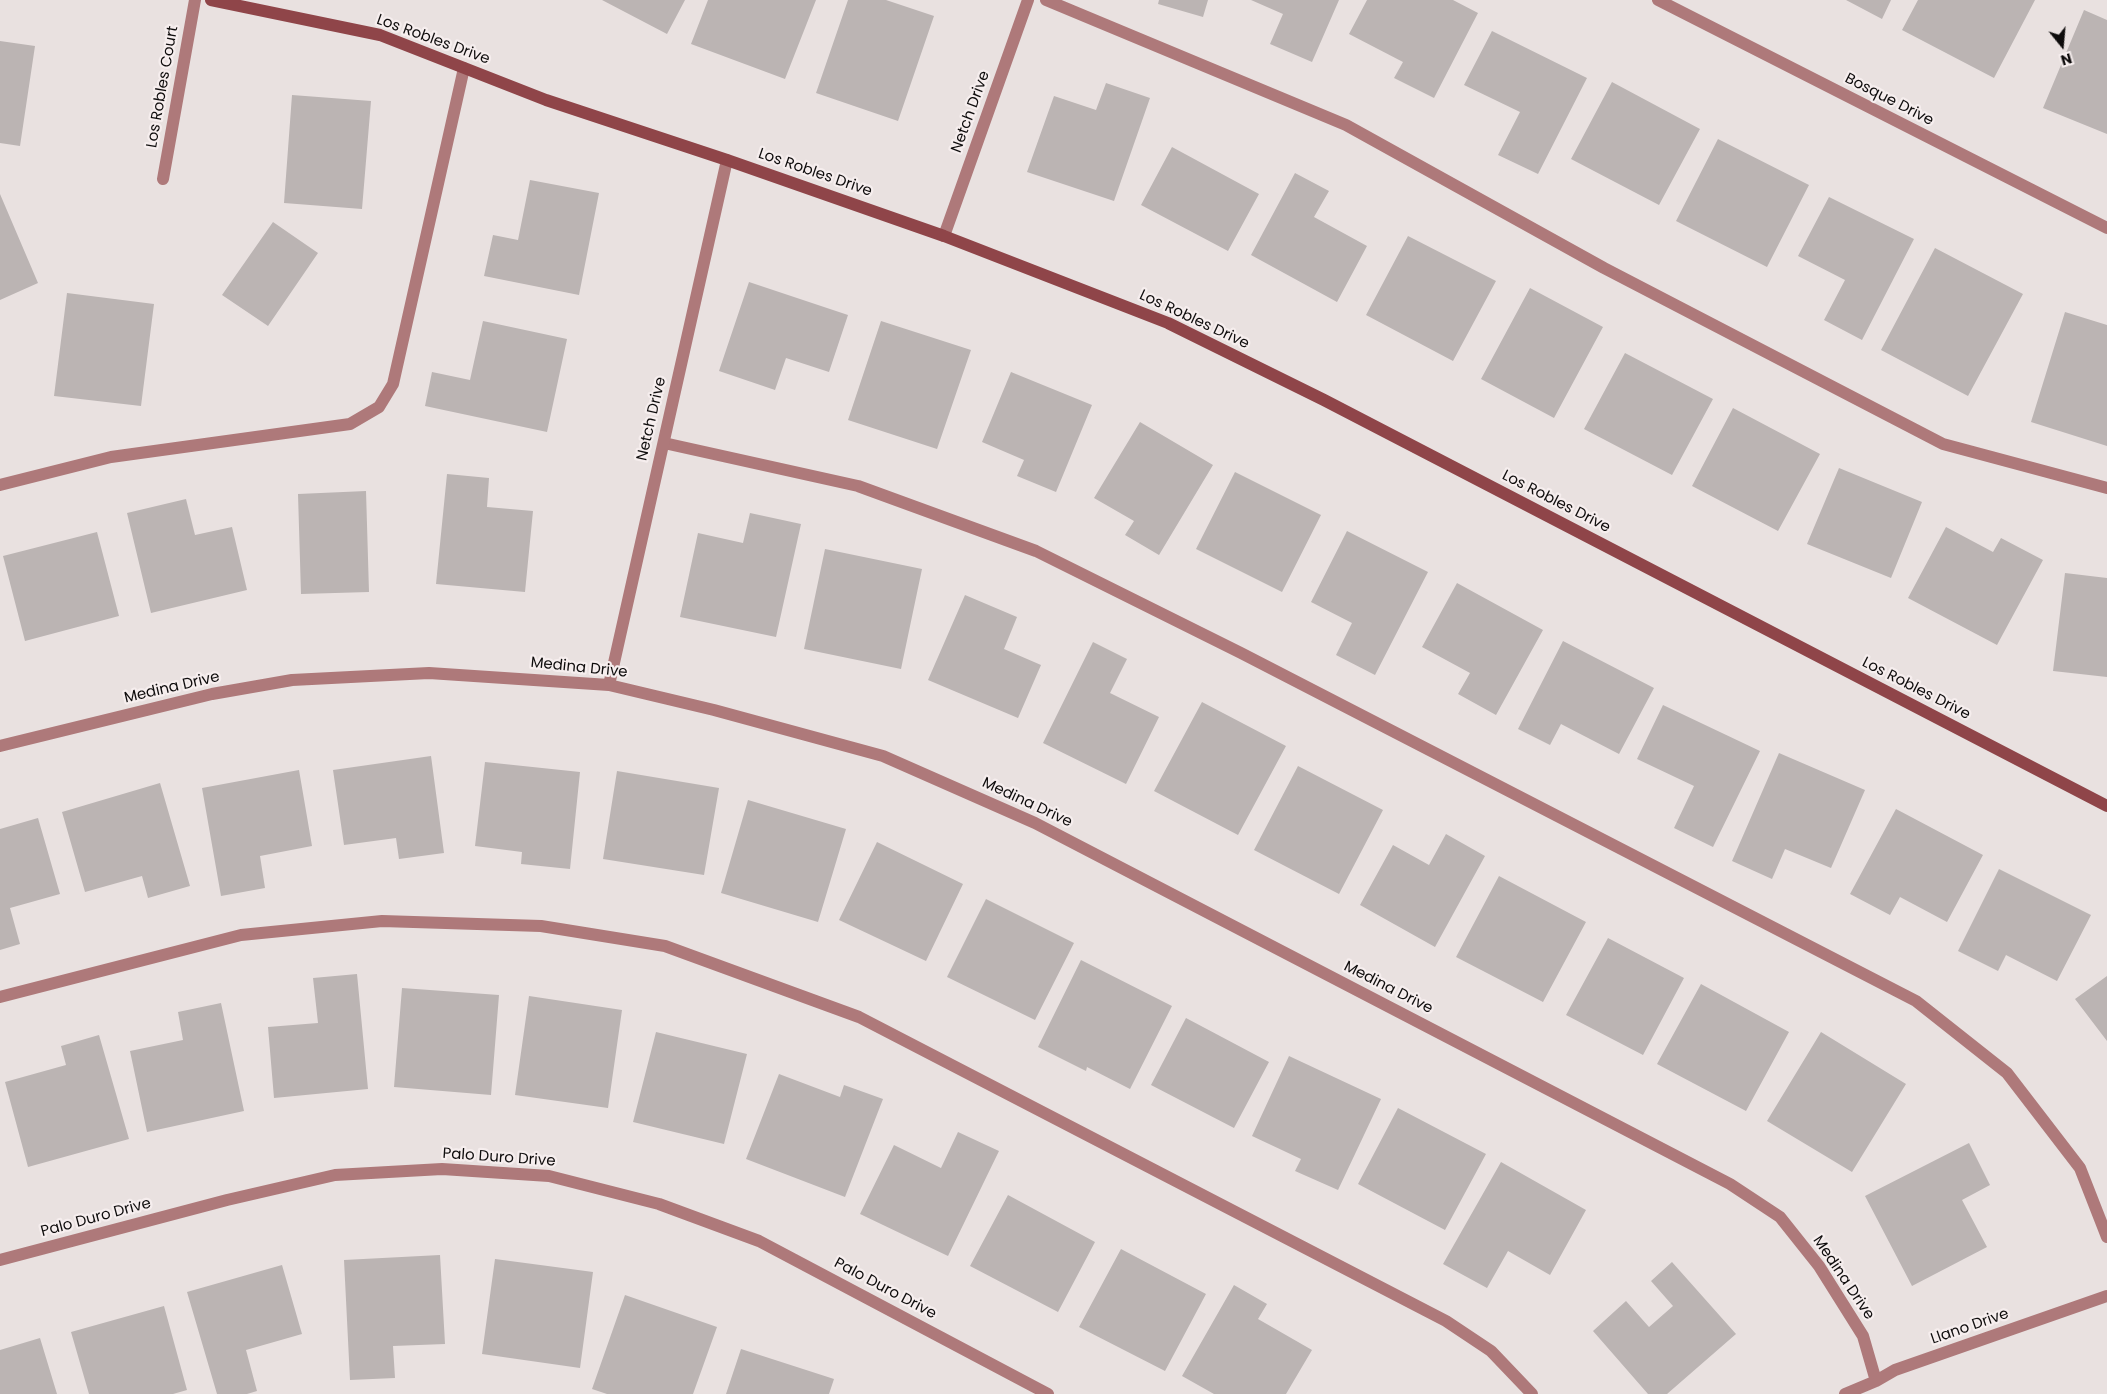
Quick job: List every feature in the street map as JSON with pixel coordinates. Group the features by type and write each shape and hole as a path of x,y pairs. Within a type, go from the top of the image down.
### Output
{"street":[{"name":"Los Robles Court","path":"163,179 195,0"},
{"name":"Los Robles Drive","path":"211,0 380,35 546,100 727,160 944,236 1168,323 1324,400 2107,806"},
{"name":"Netch Drive","path":"944,236 1028,0"},
{"path":"1046,0 1346,125 1604,268 1943,444 2107,488"},
{"name":"Bosque Drive","path":"1658,0 2107,228"},
{"path":"0,485 111,457 350,424 379,407 393,384 464,68"},
{"name":"Netch Drive","path":"610,685 727,160"},
{"path":"664,443 858,486 1036,552 1241,653 1916,1001 2008,1073 2080,1168 2107,1237"},
{"name":"Medina Drive","path":"0,746 212,694 292,680 429,672 610,685 714,710 883,756 1036,823 1730,1184 1780,1217 1819,1266 1863,1336 1876,1381"},
{"path":"0,997 241,936 382,921 540,926 665,946 868,1021 1446,1321 1491,1351 1532,1394"},
{"name":"Palo Duro Drive","path":"0,1260 227,1200 335,1175 442,1169 549,1176 659,1204 759,1241 1048,1394"},
{"name":"Llano Drive","path":"1845,1394 1876,1381 1895,1370 2107,1296"}],"building":[{"path":"602,0 685,0 667,34"},
{"path":"708,0 816,0 785,79 691,44"},
{"path":"848,0 886,0 934,16 898,121 816,93"},
{"path":"1159,0 1208,0 1203,17 1158,4"},
{"path":"1251,0 1339,0 1312,62 1270,44 1283,14"},
{"path":"1367,0 1453,0 1478,13 1434,98 1394,78 1403,62 1349,34"},
{"path":"1846,0 1891,0 1882,19"},
{"path":"1918,0 2035,0 1994,78 1902,30"},
{"path":"2084,10 2107,20 2107,134 2043,108"},
{"path":"1492,31 1587,78 1538,174 1498,155 1520,112 1464,85"},
{"path":"0,41 35,46 20,146 0,143"},
{"path":"1612,82 1700,129 1659,205 1571,159"},
{"path":"1106,83 1150,98 1114,201 1027,172 1054,96 1096,110"},
{"path":"292,95 371,101 362,209 284,203"},
{"path":"1718,139 1809,185 1767,267 1676,221"},
{"path":"1172,147 1259,194 1228,251 1141,205"},
{"path":"1295,173 1329,191 1314,217 1367,246 1337,302 1251,255"},
{"path":"530,180 599,193 579,295 484,276 493,235 518,240"},
{"path":"0,194 38,283 0,300"},
{"path":"1829,197 1914,239 1862,340 1824,320 1845,280 1798,256"},
{"path":"273,222 318,253 268,326 222,295"},
{"path":"1408,236 1496,281 1453,361 1366,315"},
{"path":"1935,248 2023,294 1968,396 1881,350"},
{"path":"749,282 848,315 829,372 786,358 775,390 719,371"},
{"path":"1530,288 1603,327 1554,418 1481,379"},
{"path":"67,293 154,304 141,406 54,396"},
{"path":"2065,312 2107,325 2107,446 2031,422"},
{"path":"483,321 567,339 547,432 425,406 432,372 470,380"},
{"path":"881,321 971,350 937,449 848,420"},
{"path":"1625,353 1713,399 1672,475 1584,429"},
{"path":"1011,372 1092,405 1056,492 1017,476 1024,460 982,442"},
{"path":"1733,408 1820,454 1778,531 1692,486"},
{"path":"1140,422 1213,465 1159,555 1125,535 1134,521 1094,498"},
{"path":"1839,468 1922,502 1891,578 1807,544"},
{"path":"1235,472 1321,515 1282,592 1196,549"},
{"path":"447,474 489,478 487,507 533,511 525,592 436,584"},
{"path":"366,491 369,592 301,594 298,494"},
{"path":"186,499 195,535 232,527 247,590 151,613 127,513"},
{"path":"750,513 801,524 776,637 680,617 698,533 743,543"},
{"path":"1946,527 1993,552 2001,538 2043,560 1997,645 1908,598"},
{"path":"1347,531 1428,572 1375,675 1336,655 1352,623 1311,602"},
{"path":"97,532 119,616 25,641 3,556"},
{"path":"825,549 922,569 901,669 804,649"},
{"path":"2065,573 2107,578 2107,677 2053,671"},
{"path":"1457,583 1543,630 1496,715 1458,694 1470,673 1422,647"},
{"path":"965,595 1017,617 1004,649 1041,665 1018,718 928,680"},
{"path":"1563,641 1654,688 1619,754 1561,724 1550,745 1518,729"},
{"path":"1093,642 1127,659 1110,693 1159,717 1126,784 1043,743"},
{"path":"1202,702 1286,746 1238,835 1154,791"},
{"path":"1663,705 1760,751 1713,847 1674,828 1694,786 1637,759"},
{"path":"1779,753 1865,790 1831,868 1785,849 1772,879 1732,861"},
{"path":"431,756 444,853 399,859 396,838 344,845 333,770"},
{"path":"485,762 580,772 570,869 521,864 522,852 475,846"},
{"path":"1298,766 1383,810 1339,894 1254,850"},
{"path":"299,770 312,846 260,856 265,888 221,896 202,788"},
{"path":"617,771 719,788 704,875 603,859"},
{"path":"160,783 190,886 148,898 142,876 85,892 62,812"},
{"path":"748,800 846,829 818,922 721,893"},
{"path":"1896,809 1983,855 1947,922 1900,897 1890,915 1850,894"},
{"path":"38,818 60,894 10,908 20,944 0,950 0,829"},
{"path":"1446,834 1485,856 1435,947 1360,905 1393,845 1429,865"},
{"path":"877,842 963,884 926,961 839,920"},
{"path":"1999,869 2091,915 2057,981 2006,955 1998,971 1958,951"},
{"path":"1499,876 1586,922 1543,1002 1456,957"},
{"path":"986,899 1074,943 1035,1020 947,977"},
{"path":"1608,938 1684,978 1643,1055 1566,1015"},
{"path":"1081,960 1172,1006 1130,1089 1087,1067 1086,1071 1038,1047"},
{"path":"357,974 368,1089 274,1098 268,1027 318,1023 313,978"},
{"path":"2107,976 2107,1041 2075,999"},
{"path":"1701,984 1789,1032 1746,1111 1657,1064"},
{"path":"402,988 499,995 491,1095 394,1087"},
{"path":"529,996 622,1010 608,1108 515,1095"},
{"path":"221,1003 244,1111 147,1132 130,1051 183,1040 178,1012"},
{"path":"1186,1018 1269,1062 1234,1128 1151,1085"},
{"path":"656,1032 747,1054 724,1144 633,1122"},
{"path":"1821,1032 1906,1084 1852,1172 1767,1121"},
{"path":"99,1035 129,1139 28,1167 5,1082 66,1065 61,1046"},
{"path":"1289,1056 1381,1099 1338,1190 1295,1171 1301,1159 1252,1136"},
{"path":"779,1074 840,1097 844,1085 883,1099 845,1197 746,1159"},
{"path":"1398,1108 1486,1154 1445,1230 1358,1184"},
{"path":"958,1132 999,1151 948,1256 860,1214 894,1145 941,1168"},
{"path":"1969,1143 1990,1185 1962,1200 1987,1247 1912,1286 1865,1196"},
{"path":"1501,1162 1586,1210 1550,1275 1508,1251 1487,1288 1443,1264"},
{"path":"1008,1195 1095,1242 1058,1312 970,1266"},
{"path":"1121,1249 1206,1294 1165,1371 1079,1327"},
{"path":"440,1255 445,1344 393,1346 395,1378 350,1380 344,1260"},
{"path":"495,1259 593,1272 580,1368 482,1354"},
{"path":"1672,1262 1736,1334 1667,1394 1648,1394 1593,1331 1626,1301 1649,1327 1673,1306 1651,1281"},
{"path":"282,1265 302,1334 246,1350 257,1391 247,1394 217,1394 187,1292"},
{"path":"1234,1285 1267,1304 1258,1319 1312,1350 1286,1394 1214,1394 1182,1376"},
{"path":"625,1295 717,1327 693,1394 607,1394 592,1389"},
{"path":"164,1306 187,1390 173,1394 89,1394 71,1332"},
{"path":"40,1338 57,1394 0,1394 0,1350"},
{"path":"741,1349 834,1379 829,1394 726,1394"}]}
